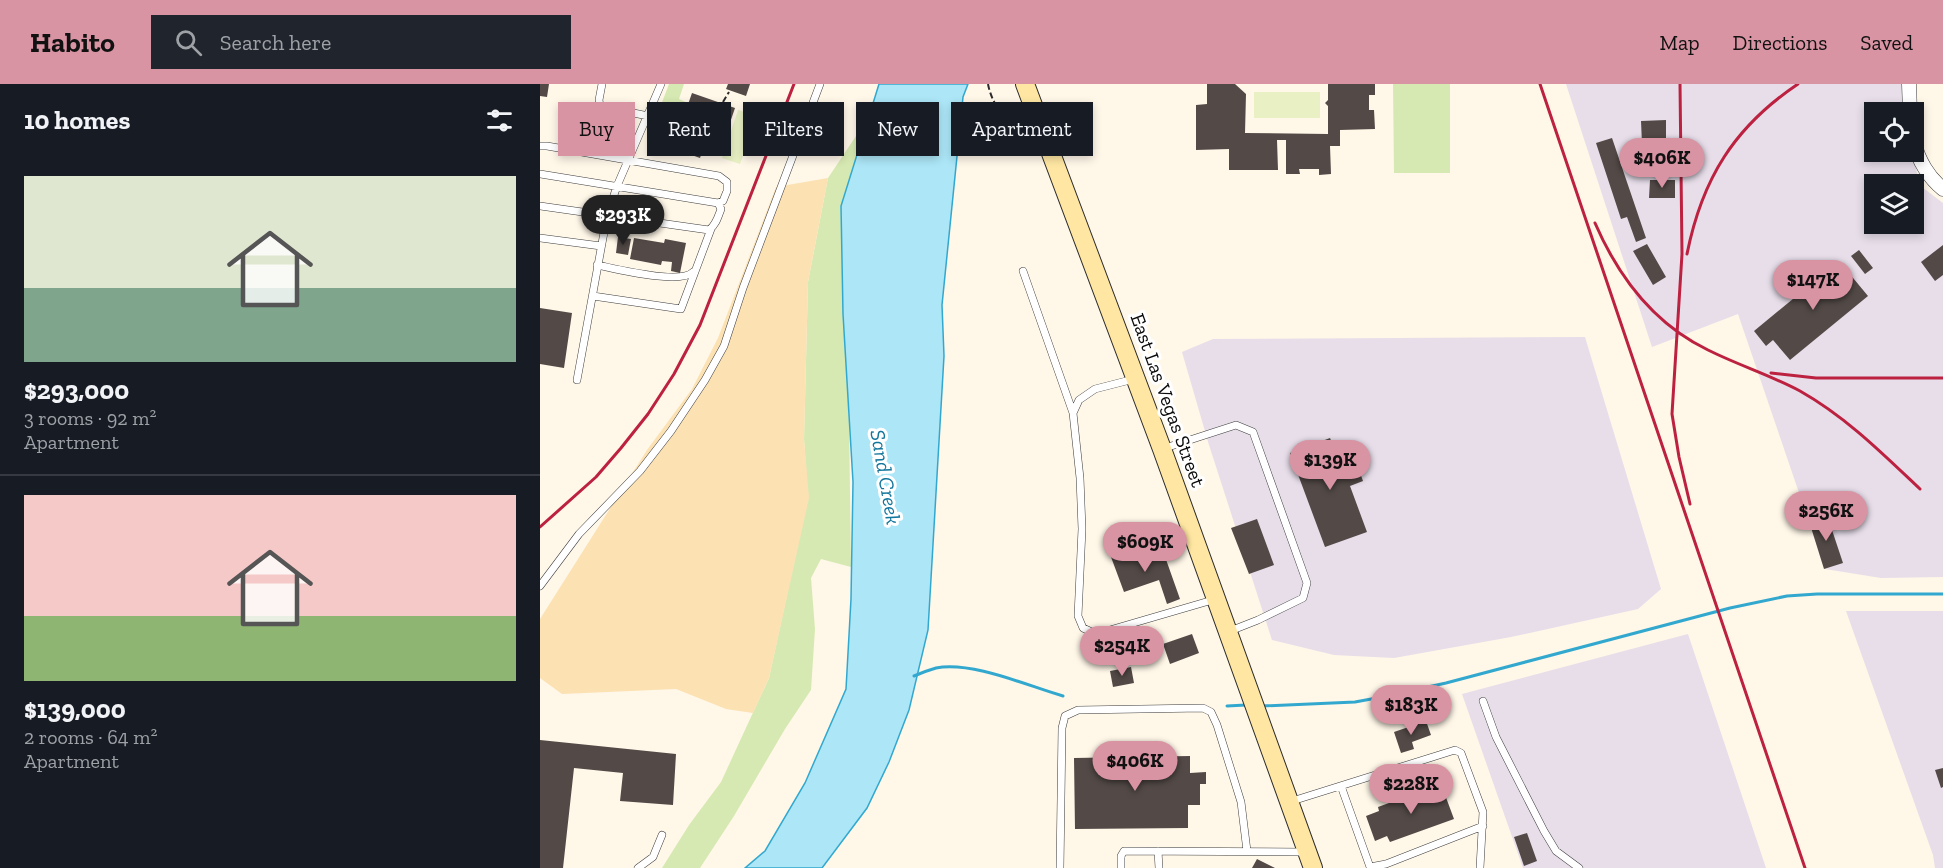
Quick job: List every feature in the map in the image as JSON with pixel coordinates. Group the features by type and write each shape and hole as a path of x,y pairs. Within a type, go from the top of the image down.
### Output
{"street":[{"name":"East Las Vegas Street","path":"1025,84 1136,378 1310,860"},
{"path":"1909,84 1910,102"},
{"path":"1922,162 1928,173 1943,189"}],"lane":[{"path":"602,84 600,106 647,116"},
{"path":"653,102 660,84"},
{"path":"540,586 579,534 640,471 671,431 724,346 789,162 820,84"},
{"path":"577,380 607,216 617,186 647,118"},
{"path":"540,148 629,160 719,176 727,185 723,201 718,203 540,174"},
{"path":"597,265 671,278 690,276 699,263 721,209 718,203"},
{"path":"540,206 711,229"},
{"path":"540,238 601,246"},
{"path":"593,296 681,309 694,271"},
{"path":"1023,271 1073,413 1080,478 1082,529 1078,616 1083,628 1096,634 1216,599"},
{"path":"1073,413 1079,400 1095,389 1136,378"},
{"path":"1162,449 1236,425 1253,432 1257,443 1306,582 1303,598 1228,632"},
{"path":"1483,701 1496,736 1544,831 1556,851 1579,868"},
{"path":"1060,868 1062,728 1065,716 1078,710 1203,708 1211,712 1241,802 1247,851"},
{"path":"1288,802 1455,750 1461,753 1483,812 1480,868"},
{"path":"1341,786 1370,867 1386,864 1483,826"},
{"path":"638,868 653,857 662,835"},
{"path":"1121,868 1121,856 1124,851 1247,851 1310,860"},
{"path":"1158,851 1159,868"}],"path":[{"path":"988,84 995,102"},
{"path":"723,102 729,92"}],"shaded area":[{"path":"1566,84 1908,84 1910,102 1864,102 1864,162 1916,162 1917,174 1864,174 1864,234 1924,234 1924,189 1943,203 1943,577 1881,578 1825,569 1738,314 1652,347"},
{"path":"1585,337 1661,589 1638,609 1511,637 1394,658 1334,655 1272,640 1209,445 1182,352 1213,339"},
{"path":"1846,611 1943,611 1943,868 1935,868 1933,855"},
{"path":"1688,634 1766,868 1523,868 1462,694"}],"green space":[{"path":"669,84 684,84 679,99 686,102 662,102"},
{"path":"1393,84 1450,84 1450,173 1394,173"},
{"path":"1254,92 1320,92 1320,118 1254,118"},
{"path":"738,110 743,112 743,156 740,164 722,158 723,156 731,156 731,131"},
{"path":"856,136 856,156 841,206 849,418 851,567 821,559 811,578 815,629 811,690 785,729 734,816 700,868 662,868 689,825 721,782 769,678 808,498 804,439 808,282 828,178"}],"sand":[{"path":"828,178 808,282 804,439 809,498 769,678 753,713 726,709 676,689 562,694 540,678 540,619 647,450 692,389 718,338 776,187"}],"water":[{"name":"Sand Creek","path":"879,84 968,84 962,102 951,102 951,156 957,156 942,305 944,356 928,630 909,710 889,762 867,808 822,868 745,868 765,851 805,783 846,689 851,599 853,482 843,314 841,206 857,156 939,156 939,102 873,102"}],"building":[{"path":"540,84 549,84 547,97 540,96"},
{"path":"728,84 750,84 746,96 726,89"},
{"path":"1207,84 1235,84 1246,94 1245,133 1328,134 1328,106 1325,103 1328,100 1328,84 1375,84 1375,95 1369,95 1369,110 1374,110 1375,129 1340,130 1340,146 1330,146 1331,174 1319,175 1319,169 1299,169 1300,174 1286,174 1286,140 1277,140 1278,170 1229,170 1229,149 1196,150 1196,105 1207,104"},
{"path":"692,93 718,102 689,102"},
{"path":"731,107 735,108 731,120"},
{"path":"1666,120 1666,144 1642,144 1641,121"},
{"path":"1612,138 1646,238 1636,242 1627,217 1621,219 1596,143"},
{"path":"1650,180 1675,180 1675,198 1649,198"},
{"path":"618,237 631,239 628,255 616,253"},
{"path":"634,238 664,243 665,239 686,243 680,273 671,271 672,262 662,261 661,265 630,259"},
{"path":"1647,244 1666,277 1653,285 1633,251"},
{"path":"1943,245 1943,275 1935,281 1921,262"},
{"path":"1859,250 1873,268 1865,274 1851,256"},
{"path":"1839,261 1868,296 1790,360 1773,340 1766,346 1754,331"},
{"path":"540,308 572,313 564,368 540,364"},
{"path":"1330,438 1338,458 1353,453 1363,481 1350,486 1367,532 1325,547 1290,453"},
{"path":"1827,515 1843,563 1824,569 1809,521"},
{"path":"1257,519 1274,565 1249,574 1231,528"},
{"path":"1135,548 1139,559 1163,551 1180,599 1167,604 1159,580 1124,592 1111,557"},
{"path":"1192,634 1199,653 1170,664 1163,644"},
{"path":"1131,667 1134,683 1113,687 1110,671"},
{"path":"1426,721 1431,735 1412,742 1414,749 1401,753 1394,732"},
{"path":"540,740 676,754 673,805 620,801 623,773 574,768 563,868 540,868"},
{"path":"1190,756 1190,773 1206,772 1206,784 1200,784 1200,805 1188,805 1188,828 1075,829 1074,758"},
{"path":"1943,768 1943,787 1941,788 1935,770"},
{"path":"1441,784 1454,819 1390,842 1387,836 1375,841 1366,816 1379,811 1378,807"},
{"path":"1527,833 1537,861 1524,866 1514,837"},
{"path":"1257,859 1275,868 1252,868"}],"waterway":[{"path":"1262,706 1355,702 1382,697 1446,683 1730,608 1787,596 1943,594"},
{"path":"914,676 936,668 966,668 983,671 1063,696"},
{"path":"1227,706 1246,705"}],"railway":[{"path":"540,527 596,477 648,414 674,374 700,325 794,84"},
{"path":"1540,84 1805,868"},
{"path":"1680,84 1682,254 1672,414 1690,504"},
{"path":"1687,254 1702,202 1724,157 1756,118 1798,84"},
{"path":"1595,223 1604,243 1627,280 1640,297 1671,327 1708,350 1789,385 1817,401 1863,436 1920,489"},
{"path":"1771,373 1816,378 1943,378"}]}
